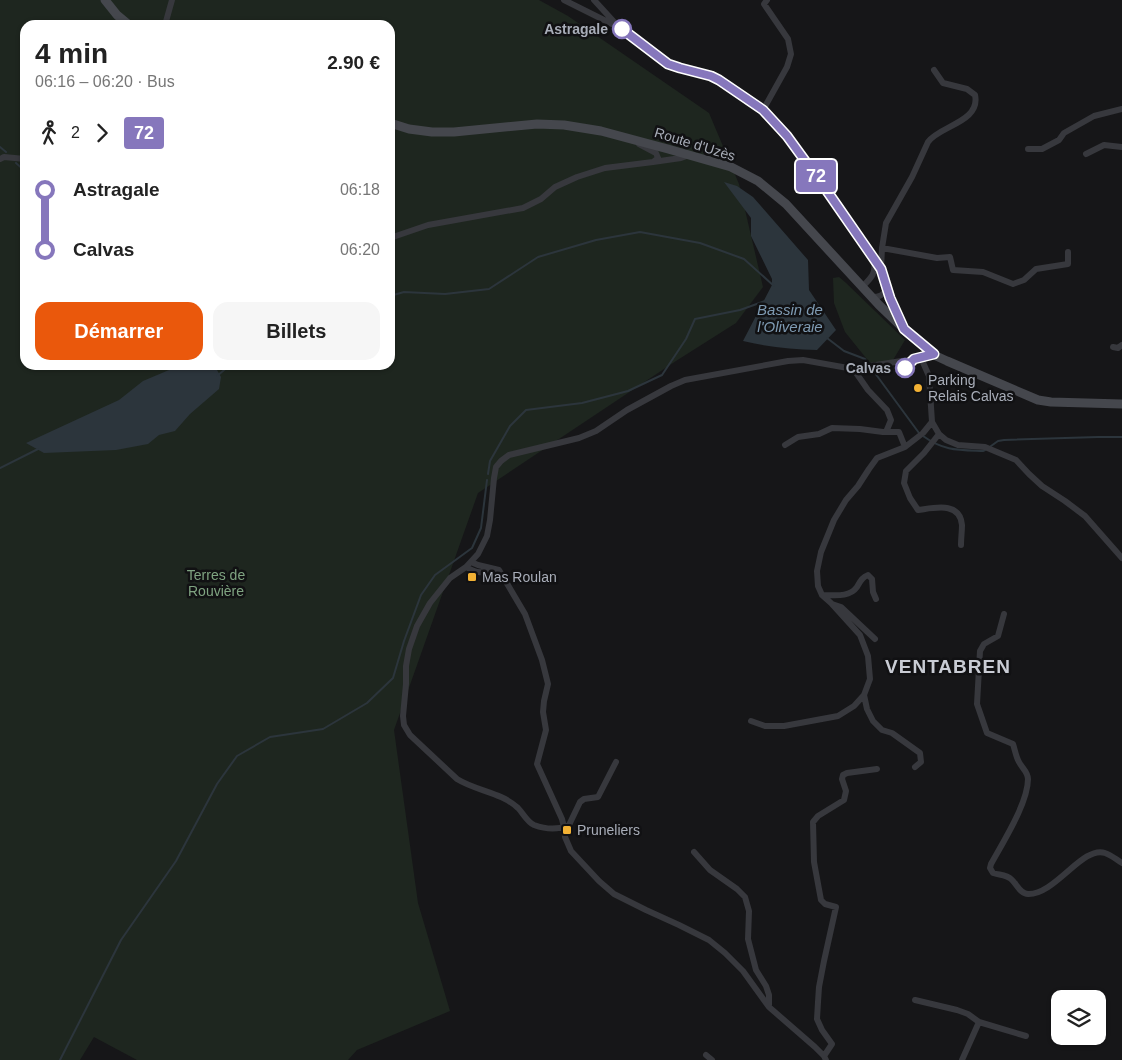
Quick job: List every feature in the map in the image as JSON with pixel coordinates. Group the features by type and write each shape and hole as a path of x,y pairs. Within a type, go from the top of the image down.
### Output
{"main road":[{"path":"105,0 122,20"},
{"name":"Route d'Uzès","path":"395,125 409,130 432,132 454,132 537,124 564,125 628,138 730,167 758,181 786,204 862,287 904,329 934,354 946,361 1038,400 1122,404"}],"street":[{"path":"166,20 172,0"},
{"path":"564,0 618,27 668,64 711,76 763,110 787,136 881,269 887,289 904,329"},
{"path":"594,0 618,27"},
{"path":"763,110 787,67 791,54 788,39 764,4 767,0"},
{"path":"881,269 886,223 912,177 928,142 932,137 964,120 973,109 976,101 975,95 967,89 944,83 934,70"},
{"path":"1028,149 1042,149 1059,140 1064,133 1094,116 1122,110"},
{"path":"628,138 656,153 658,158 653,162"},
{"path":"1086,154 1104,146 1122,147"},
{"path":"653,162 661,158 670,149"},
{"path":"665,160 671,155 670,149"},
{"path":"395,236 428,225 523,208 541,199 555,187 577,177 605,168 680,158 689,155"},
{"path":"0,159 4,157 20,159"},
{"path":"882,248 937,258 950,257 953,270 983,272 1013,284 1024,280 1036,269 1068,264 1068,252"},
{"path":"862,287 871,279 875,270 873,258"},
{"path":"871,279 880,278 885,280"},
{"path":"872,297 883,295 887,289"},
{"path":"1113,346 1118,348 1122,345"},
{"path":"616,762 598,797 580,802 569,825 545,828 531,824 518,808 509,801 464,784 450,774 410,735 404,725 402,716 406,666 409,649 417,626 430,603 450,578 478,554 487,536 496,467 509,456 579,438 596,431 627,410 685,380 788,361 803,360 852,367 921,358 934,354"},
{"path":"921,358 929,376 932,422 939,434 946,440 958,444 988,448 1016,460 1042,486 1085,516 1122,558"},
{"path":"852,367 868,390 887,410 891,420 886,432"},
{"path":"751,721 765,726 784,726 838,716 854,706 864,695 870,679 868,656 860,635 831,603 822,596 818,586 817,571 821,552 834,520 846,500 877,458 905,447 932,422"},
{"path":"785,445 798,437 819,434 832,428 899,432 905,447"},
{"path":"939,434 906,471 904,482 910,498 918,510 947,507 958,513 962,523 961,545"},
{"path":"468,564 496,569 504,576 525,614 542,660 548,684 543,712 546,730 537,764 562,819 565,837 571,851 614,894 709,940 725,953 743,971 769,1007 825,1058 832,1044 822,1030 818,1019 819,987 836,907 825,904 821,900 814,862 813,822 818,816 844,800 846,791 842,779 843,775 877,769"},
{"path":"822,596 850,595 864,576 868,575 872,579 873,592 876,599"},
{"path":"831,603 841,607 875,639"},
{"path":"1004,614 998,636 984,644 980,651 977,704 987,733 1013,744 1019,763 1028,778 1020,810 990,868 993,873 1010,877 1022,892 1027,894 1047,888 1084,858 1098,852 1104,852 1122,863"},
{"path":"864,695 867,709 873,720 882,730 892,733 920,753 921,762 916,767"},
{"path":"694,852 710,870 737,889 745,898 749,911 748,939 756,970 769,995 769,1007"},
{"path":"914,1000 957,1010 968,1014 979,1022 1026,1036"},
{"path":"962,1060 979,1022"},
{"path":"706,1054 712,1060"}],"green space":[{"name":"Terres de Rouvière","path":"0,0 539,0 568,16 709,113 739,184 763,287 736,323 478,493 394,730 418,903 450,1011 357,1050 348,1060 137,1060 94,1037 80,1060 0,1060"},
{"name":"Bassin de l'Oliveraie","path":"839,277 905,340 893,360 870,363 845,332 834,303 833,278"}],"water":[{"name":"Bassin de l'Oliveraie","path":"724,182 737,186 753,197 808,260 809,290 836,330 817,350 761,345 743,341 772,285 772,279 751,236 751,218"},
{"path":"169,370 217,370 221,377 219,389 190,414 175,431 159,435 148,444 116,450 44,453 26,443 119,400 143,381"}],"waterway":[{"path":"0,147 6,152"},
{"path":"16,163 20,167"},
{"path":"395,295 404,292 445,294 489,289 538,257 596,240 640,232 700,243 744,259 774,286"},
{"path":"488,474 490,461 510,426 526,410 582,403 628,391 662,375 686,339 695,319 740,310 765,301"},
{"path":"827,338 844,351 865,359 869,365"},
{"path":"872,369 919,433"},
{"path":"217,376 224,370"},
{"path":"923,436 938,445 952,449 985,450"},
{"path":"991,446 998,441 1004,440 1122,437"},
{"path":"0,468 38,449"},
{"path":"60,1060 121,940 176,861 217,784 237,756 270,737 323,729 367,703 393,678 421,595 435,575 472,548 481,528 487,480"}],"bus line":[{"name":"72","path":"622,29 668,64 719,80 763,110 787,136 881,269 890,298 904,329 934,354 914,359 905,368"}],"place":[{"name":"Astragale","path":"622,29"},
{"name":"Calvas","path":"905,368"},
{"name":"Parking Relais Calvas","path":"918,388"},
{"name":"Mas Roulan","path":"472,577"},
{"name":"Pruneliers","path":"567,830"}],"district":[{"name":"VENTABREN","path":"948,666"}]}
